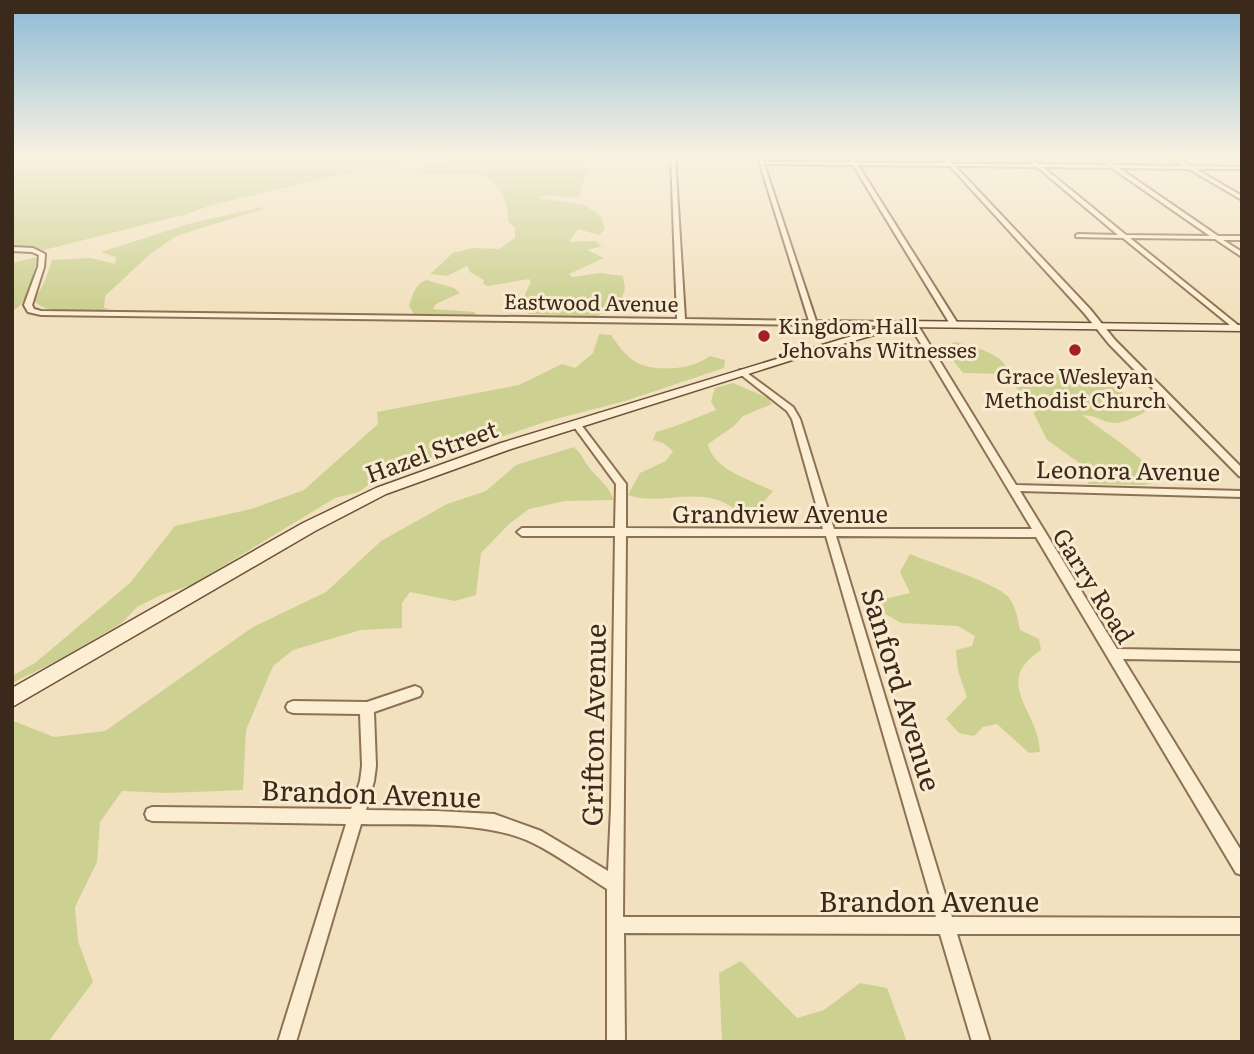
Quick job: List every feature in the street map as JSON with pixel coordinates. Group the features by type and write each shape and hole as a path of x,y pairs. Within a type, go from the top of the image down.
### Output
{"street":[{"path":"675,206 681,321"},
{"path":"776,206 813,323"},
{"path":"881,206 954,324"},
{"path":"990,206 1112,342 1242,474"},
{"path":"1087,206 1239,328"},
{"path":"1171,206 1242,255"},
{"path":"1078,236 1242,238"},
{"name":"Eastwood Avenue","path":"12,249 38,251 42,254 41,267 28,305 31,310 41,313 1239,328"},
{"name":"Hazel Street","path":"12,698 358,502 457,462 743,372 907,324"},
{"name":"Garry Road","path":"907,324 1012,488 1242,867"},
{"name":"Sanford Avenue","path":"743,372 794,414 981,1042"},
{"name":"Grifton Avenue","path":"576,424 621,484 615,885 616,1042"},
{"name":"Leonora Avenue","path":"1012,488 1242,494"},
{"name":"Grandview Avenue","path":"523,532 1037,533"},
{"path":"1114,654 1242,656"},
{"path":"293,707 367,708 415,692"},
{"path":"287,1042 357,817 369,766 367,708"},
{"name":"Brandon Avenue","path":"152,814 494,822 536,835 615,885"},
{"name":"Brandon Avenue","path":"616,925 1242,926"}],"green space":[{"path":"12,206 209,206 44,250 12,247"},
{"path":"586,206 601,216 605,230 599,235 578,229 569,242 594,241 602,246 587,250 604,258 569,274 572,277 600,273 623,276 625,288 620,306 597,316 528,314 525,294 531,282 529,279 488,286 483,284 484,280 470,272 467,266 447,276 430,274 453,253 472,248 499,249 515,238 515,228 508,221 507,207"},
{"path":"266,208 176,236 149,255 105,296 104,308 109,309 58,311 34,301 52,260 91,258 115,264 116,257 101,252 192,223"},
{"path":"37,257 26,295 18,308 12,311 12,263"},
{"path":"427,280 454,288 460,293 436,304 433,309 475,312 475,315 414,314 409,306 413,294 420,284"},
{"path":"599,334 611,335 627,355 642,365 683,367 710,356 725,360 724,368 625,401 548,421 420,464 372,482 359,492 335,498 192,585 161,595 137,607 122,623 61,659 12,683 12,676 35,663 130,583 175,526 251,509 304,490 378,424 377,412 519,385 562,364 575,368 593,353"},
{"path":"955,342 996,356 1007,367 1009,374 963,373 951,358 949,345"},
{"path":"1051,374 1104,377 1130,399 1139,399 1148,408 1125,421 1111,423 1082,415 1135,454 1163,481 1143,485 1088,484 1092,472 1047,440 1034,414 1037,406 1011,382"},
{"path":"733,383 768,398 772,404 743,416 734,426 708,444 711,453 725,467 773,491 755,512 741,511 720,501 703,497 649,499 628,495 640,473 666,461 673,451 663,443 653,440 656,432 716,410 711,401 715,388"},
{"path":"574,447 605,484 614,500 565,501 529,509 509,524 481,553 476,595 455,601 410,592 402,603 402,628 361,630 293,650 273,666 246,730 243,790 167,793 122,791 100,822 97,862 75,907 78,941 93,982 48,1042 12,1042 12,722 54,737 105,731 253,627 326,592 381,541 447,504 486,491 516,465"},
{"path":"910,554 1004,593 1014,606 1020,630 1039,639 1041,650 1027,662 1020,674 1018,686 1038,737 1040,752 1029,753 997,724 983,727 974,736 959,733 946,719 967,697 958,671 956,650 972,646 975,636 958,626 901,623 882,612 884,599 910,593 900,572"},
{"path":"741,961 797,1018 824,1010 860,983 887,988 907,1042 722,1042 719,973"}],"place":[{"name":"Kingdom Hall Jehovahs Witnesses","path":"764,336"},
{"name":"Grace Wesleyan Methodist Church","path":"1075,350"}]}
